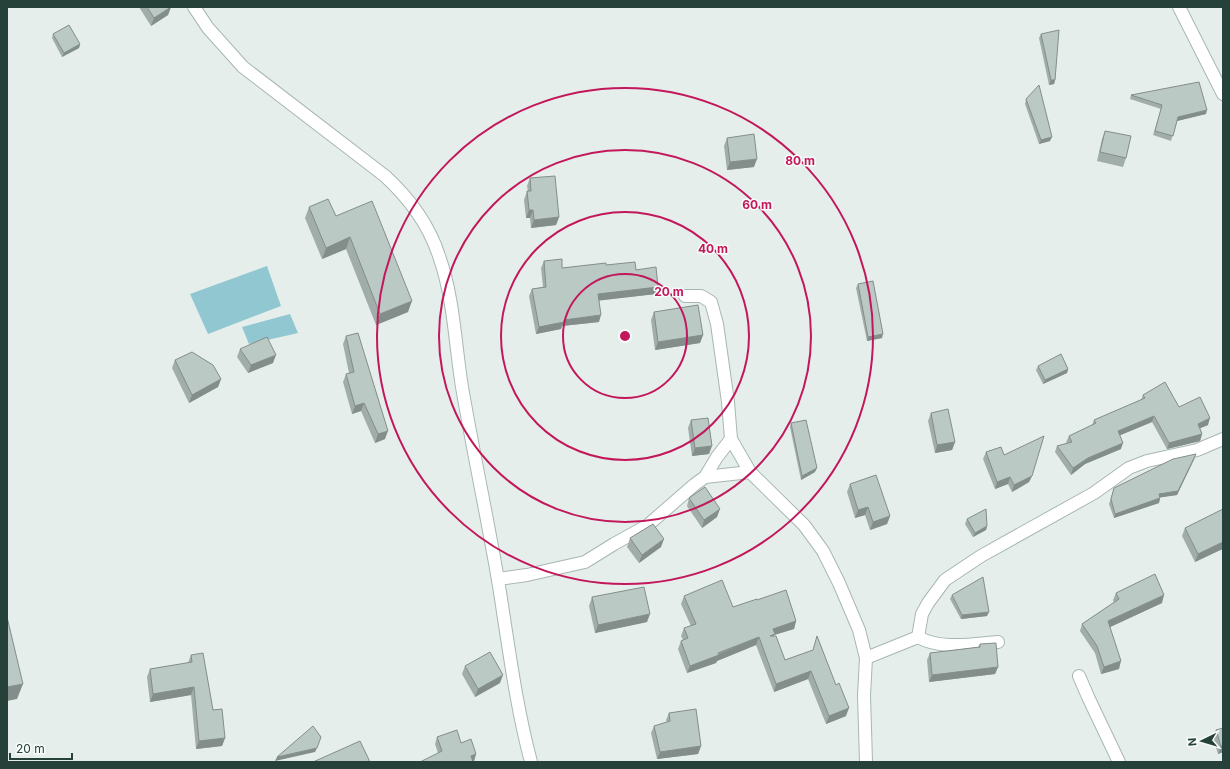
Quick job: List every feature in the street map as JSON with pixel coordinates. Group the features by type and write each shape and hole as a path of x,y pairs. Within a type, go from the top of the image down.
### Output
{"street":[{"path":"194,7 208,28 243,67 385,176 400,190 428,228 440,257 449,293 461,382 498,579 522,729 531,762"},
{"path":"1179,7 1223,94"},
{"path":"685,296 701,296 711,302 717,324 728,402 731,439 750,472 804,525 823,551 839,583 859,630 866,658 864,695 866,762"},
{"path":"498,579 557,569 585,562 648,525 705,477 717,456 731,439"},
{"path":"918,637 922,614 945,580 981,556 1094,493 1129,468 1147,461 1197,450 1223,439"},
{"path":"705,477 750,472"},
{"path":"918,637 925,641 939,644 998,642"},
{"path":"866,658 918,637"},
{"path":"1079,676 1119,762"}],"water":[{"path":"267,266 281,306 208,334 190,294"},
{"path":"290,314 298,333 249,344 242,327"}],"building":[{"path":"147,7 171,7 154,18"},
{"path":"69,25 80,44 64,53 53,34"},
{"path":"1059,30 1055,80 1051,80 1041,34"},
{"path":"1199,82 1207,110 1178,117 1173,136 1155,131 1162,105 1131,95"},
{"path":"1039,85 1052,137 1041,140 1026,99"},
{"path":"1105,131 1131,136 1126,158 1100,152"},
{"path":"754,134 757,159 730,162 727,138"},
{"path":"555,176 559,217 534,220 533,210 529,210 527,191 531,191 530,178"},
{"path":"328,199 336,216 372,201 412,301 380,314 350,237 326,248 309,207"},
{"path":"562,259 562,268 606,263 606,265 635,262 636,270 656,267 658,287 598,294 601,315 564,320 564,322 539,327 532,289 546,287 544,261"},
{"path":"873,281 883,334 868,337 858,284"},
{"path":"698,305 703,335 658,342 654,312"},
{"path":"358,333 388,431 378,434 364,403 355,406 346,374 354,372 346,336"},
{"path":"267,337 276,355 251,365 240,349"},
{"path":"192,352 213,365 221,379 192,395 175,360"},
{"path":"1061,354 1068,369 1045,380 1038,366"},
{"path":"1165,382 1179,407 1200,397 1210,418 1198,424 1202,434 1169,443 1154,416 1118,431 1123,443 1088,458 1073,468 1057,446 1072,442 1069,436 1096,423 1094,420 1145,398 1143,395"},
{"path":"948,409 955,442 937,445 931,413"},
{"path":"708,418 712,446 695,448 691,420"},
{"path":"806,420 817,468 802,476 791,423"},
{"path":"1044,436 1032,476 1014,485 1010,477 997,482 986,452 1001,447 1004,455"},
{"path":"1196,454 1178,491 1159,494 1160,498 1115,514 1111,499 1114,488 1173,459"},
{"path":"876,475 890,516 873,522 868,507 858,510 850,484"},
{"path":"705,487 720,509 704,520 689,498"},
{"path":"986,509 987,526 975,533 967,519"},
{"path":"1223,509 1223,542 1198,554 1185,528"},
{"path":"653,524 664,539 642,555 630,538"},
{"path":"1155,574 1164,595 1108,621 1121,661 1104,667 1097,646 1082,624 1119,599 1116,593"},
{"path":"983,577 989,612 962,615 952,595"},
{"path":"722,580 733,607 786,590 796,621 773,629 775,634 770,636 776,636 785,660 813,650 817,636 836,685 839,683 849,708 829,716 811,671 776,684 759,637 690,666 681,641 688,638 684,628 696,624 684,596"},
{"path":"644,587 650,614 598,625 592,597"},
{"path":"7,617 23,684 7,687"},
{"path":"996,643 998,667 932,675 930,653 980,647 980,644"},
{"path":"490,652 503,675 478,689 465,666"},
{"path":"203,653 213,710 222,709 225,738 199,741 194,687 153,694 150,669 192,662 191,655"},
{"path":"696,709 701,746 660,752 654,726 670,721 669,713"},
{"path":"313,726 321,737 317,748 277,757"},
{"path":"1223,728 1223,745 1221,746 1216,730"},
{"path":"457,730 461,743 471,739 476,754 471,756 473,762 420,762 442,751 437,737"},
{"path":"360,741 370,762 313,762"}]}
